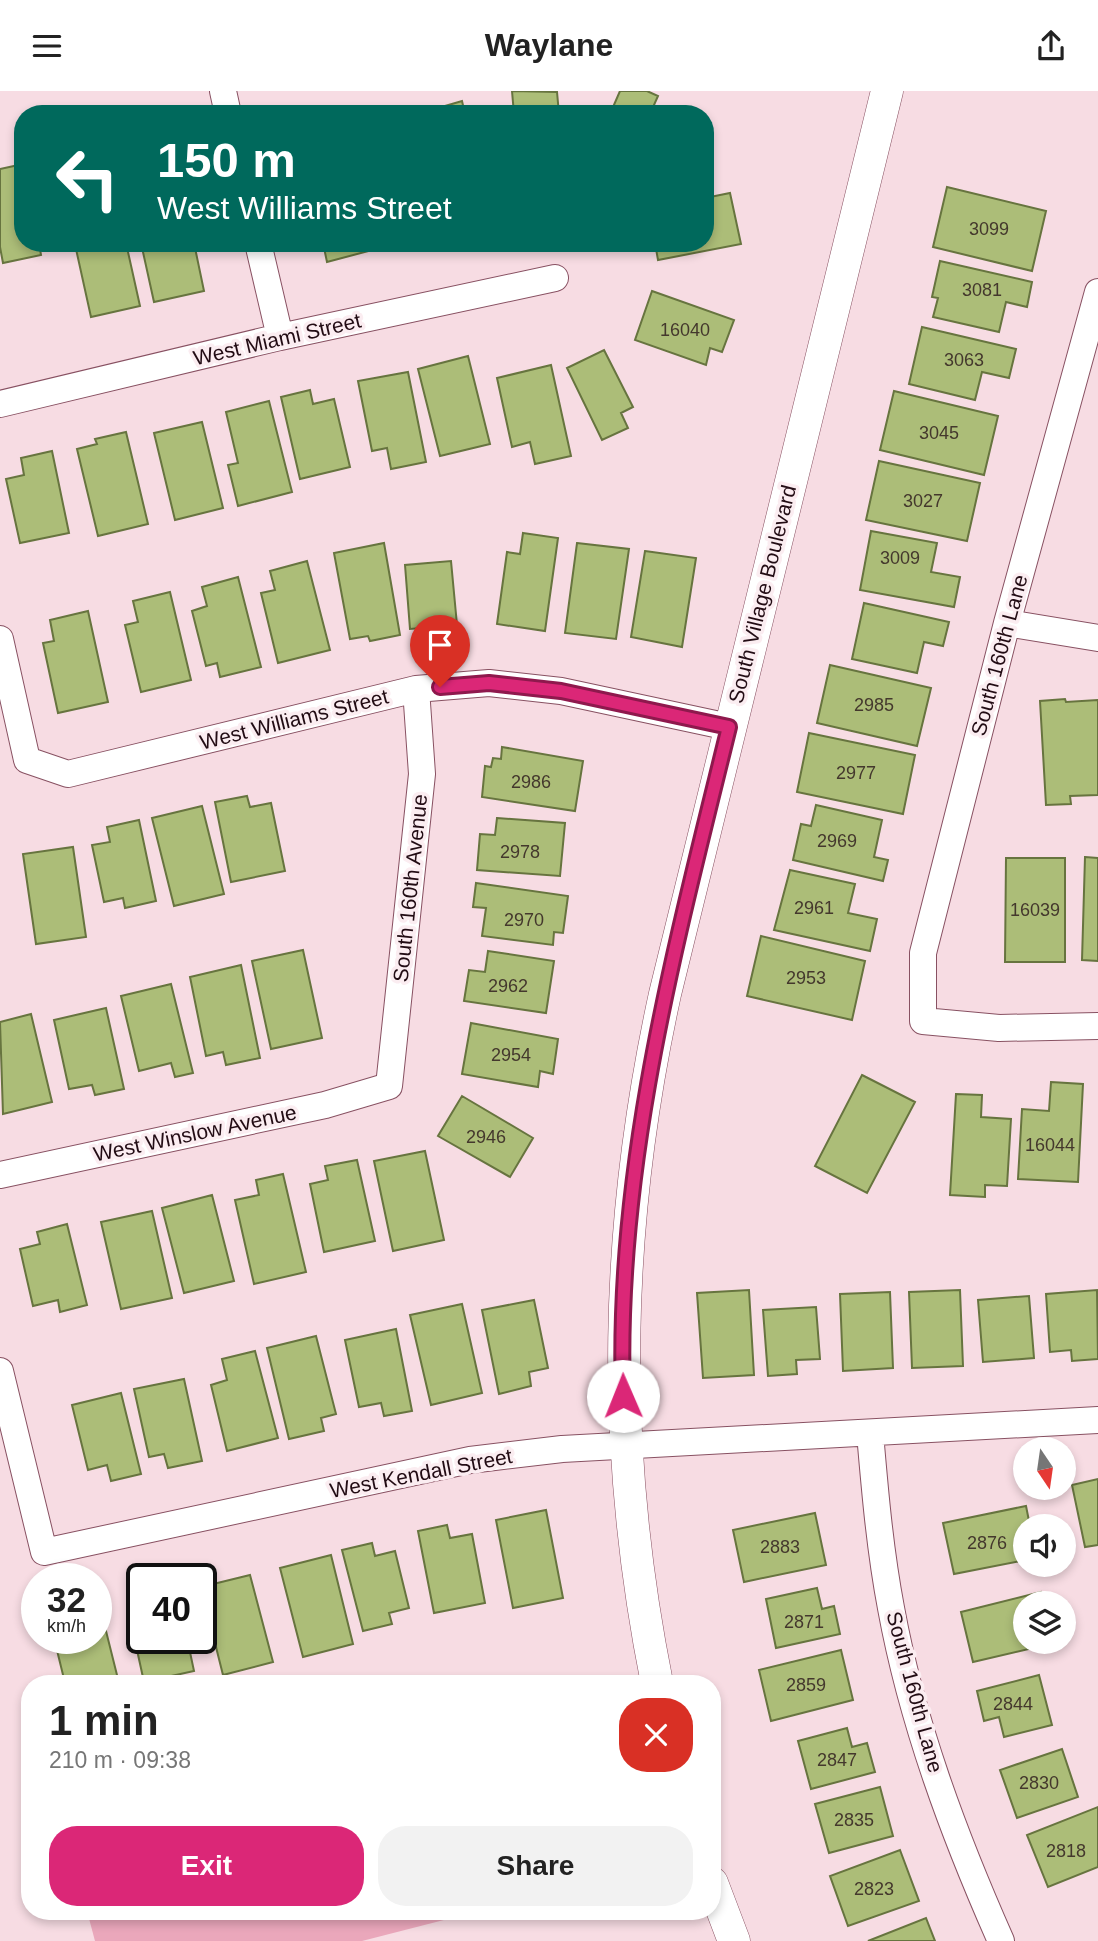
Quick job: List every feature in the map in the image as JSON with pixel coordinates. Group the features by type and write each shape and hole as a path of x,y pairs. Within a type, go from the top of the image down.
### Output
{"street":[{"name":"South Village Boulevard","path":"656,1675 636,1569 625,1446 623,1306 635,1159 647,1076 729,727 887,91"},
{"path":"260,252 280,337"},
{"name":"West Miami Street","path":"0,404 280,337 555,278"},
{"name":"South 160th Lane","path":"1098,292 1007,623 923,953 923,1021 999,1028 1098,1026"},
{"path":"1007,623 1098,638"},
{"name":"West Williams Street","path":"0,639 27,760 68,774 416,689 489,683 537,688 729,727"},
{"name":"South 160th Avenue","path":"389,1086 422,774 416,689"},
{"name":"West Winslow Avenue","path":"0,1175 325,1105 389,1086"},
{"name":"West Kendall Street","path":"0,1371 44,1552 470,1460 625,1446 1098,1420"},
{"name":"South 160th Lane","path":"870,1433 878,1531 891,1609 909,1684 958,1842 1002,1941"},
{"path":"721,1907 734,1941"}],"shaded area":[{"path":"89,1920 444,1920 362,1941 95,1941"}],"building":[{"path":"512,91 557,92 558,105 513,105"},
{"path":"620,91 647,91 658,96 654,105 614,105"},
{"path":"14,166 14,252 40,252 41,255 3,263 0,247 0,169"},
{"path":"947,187 1046,211 1032,271 933,247"},
{"path":"730,193 741,244 714,249 714,196"},
{"path":"77,252 128,252 140,306 91,317"},
{"path":"143,252 196,252 204,291 154,302"},
{"path":"325,252 365,252 327,262"},
{"path":"657,252 700,252 658,260"},
{"path":"940,261 1032,282 1027,307 1006,302 999,332 933,317 938,298 932,297"},
{"path":"652,291 734,320 722,352 710,348 706,365 635,340"},
{"path":"922,327 1016,349 1009,378 982,372 975,400 909,384"},
{"path":"604,350 633,407 621,413 628,428 602,440 567,368"},
{"path":"468,356 490,444 440,456 418,369"},
{"path":"551,365 571,456 535,464 530,442 512,447 497,378"},
{"path":"408,372 426,462 391,469 387,448 372,451 358,381"},
{"path":"310,390 313,404 334,399 350,467 300,479 281,397"},
{"path":"894,391 998,416 984,475 880,450"},
{"path":"269,401 292,492 238,506 228,465 238,463 226,412"},
{"path":"202,422 223,508 175,520 154,433"},
{"path":"126,432 148,524 98,536 77,449 97,444 95,439"},
{"path":"52,451 69,533 20,543 6,479 24,475 21,458"},
{"path":"879,461 980,483 967,541 866,520"},
{"path":"871,531 937,543 931,572 960,577 954,607 860,590"},
{"path":"523,533 558,538 545,631 497,624 507,552 520,554"},
{"path":"384,543 400,635 370,641 368,636 350,639 334,553"},
{"path":"577,543 629,549 616,639 565,633"},
{"path":"645,551 696,558 682,647 631,637"},
{"path":"307,561 330,650 278,663 261,593 275,590 270,571"},
{"path":"451,561 457,625 410,629 405,565"},
{"path":"238,577 261,667 220,677 217,663 206,666 192,611 207,606 202,587"},
{"path":"170,592 191,680 141,692 125,625 138,622 133,601"},
{"path":"864,603 949,622 943,646 924,642 917,673 852,659"},
{"path":"88,611 108,702 58,713 43,643 54,641 50,620"},
{"path":"830,665 931,688 917,746 817,723"},
{"path":"1065,699 1066,702 1098,700 1098,795 1070,796 1071,804 1046,805 1040,701"},
{"path":"809,733 915,755 903,814 797,792"},
{"path":"502,747 583,761 575,811 482,797 485,766 491,767 493,758 501,759"},
{"path":"247,796 250,807 271,803 285,871 231,882 215,802"},
{"path":"816,805 882,820 874,857 888,860 883,881 793,860 801,824 811,826"},
{"path":"202,806 224,894 174,906 152,818"},
{"path":"497,818 565,823 560,876 477,870 480,834 495,835"},
{"path":"139,820 156,901 125,908 123,898 104,902 92,845 110,842 107,827"},
{"path":"73,847 86,937 36,944 23,854"},
{"path":"1085,857 1098,858 1098,961 1082,960"},
{"path":"1006,858 1065,858 1065,962 1005,962"},
{"path":"790,870 855,884 848,913 877,919 870,951 774,930"},
{"path":"476,883 568,896 563,933 554,932 553,945 482,936 486,908 473,907"},
{"path":"761,936 865,961 852,1020 747,996"},
{"path":"303,950 322,1038 271,1049 252,961"},
{"path":"488,951 554,961 546,1013 464,1001 469,970 485,972"},
{"path":"241,965 260,1058 226,1065 223,1052 206,1056 190,977"},
{"path":"171,984 193,1073 175,1077 171,1063 139,1071 121,996"},
{"path":"106,1008 124,1089 95,1095 92,1085 69,1089 54,1020"},
{"path":"31,1014 52,1102 3,1114 0,1022"},
{"path":"471,1023 558,1039 553,1074 540,1071 538,1087 462,1074"},
{"path":"862,1075 915,1102 867,1193 815,1166"},
{"path":"1051,1082 1083,1084 1078,1182 1018,1179 1022,1109 1049,1111"},
{"path":"956,1094 982,1095 981,1117 1011,1119 1007,1186 985,1185 985,1197 950,1195"},
{"path":"462,1096 533,1138 510,1177 438,1136"},
{"path":"425,1151 444,1240 393,1251 374,1161"},
{"path":"357,1160 375,1241 324,1252 310,1184 328,1180 325,1166"},
{"path":"283,1174 306,1272 254,1284 235,1200 259,1195 256,1180"},
{"path":"212,1195 234,1281 184,1293 162,1208"},
{"path":"152,1211 172,1298 121,1309 101,1222"},
{"path":"67,1224 87,1305 60,1312 58,1300 33,1306 20,1249 40,1244 37,1232"},
{"path":"749,1290 754,1375 703,1378 697,1293"},
{"path":"960,1290 963,1366 912,1368 909,1292"},
{"path":"1097,1290 1098,1359 1072,1361 1071,1350 1050,1352 1046,1294"},
{"path":"890,1292 893,1368 843,1371 840,1294"},
{"path":"1029,1296 1034,1358 983,1362 978,1300"},
{"path":"534,1300 548,1368 529,1372 531,1386 499,1394 482,1310"},
{"path":"462,1304 482,1393 431,1405 410,1315"},
{"path":"816,1307 820,1359 796,1360 797,1374 768,1376 763,1310"},
{"path":"396,1329 412,1411 384,1416 381,1403 359,1407 345,1340"},
{"path":"316,1336 336,1414 321,1418 324,1431 289,1439 267,1348"},
{"path":"255,1351 278,1438 227,1451 211,1385 227,1380 222,1359"},
{"path":"184,1379 202,1461 168,1468 164,1454 149,1457 134,1389"},
{"path":"121,1393 141,1474 111,1481 107,1465 88,1470 72,1405"},
{"path":"1098,1479 1098,1545 1085,1547 1075,1500 1076,1484"},
{"path":"1026,1506 1028,1514 1013,1514 1013,1563 954,1574 943,1523"},
{"path":"546,1510 563,1598 513,1608 496,1520"},
{"path":"815,1513 826,1565 744,1582 733,1530"},
{"path":"447,1525 450,1538 472,1534 485,1603 434,1613 418,1531"},
{"path":"372,1543 375,1556 395,1551 409,1608 389,1613 392,1624 363,1631 342,1550"},
{"path":"331,1555 353,1644 303,1657 280,1568"},
{"path":"250,1575 273,1662 223,1675 217,1651 217,1583"},
{"path":"817,1588 822,1609 834,1606 840,1634 776,1648 766,1599"},
{"path":"1013,1599 1013,1653 973,1662 961,1612"},
{"path":"841,1650 853,1700 771,1721 759,1670"},
{"path":"58,1654 112,1654 117,1675 63,1675"},
{"path":"138,1654 190,1654 194,1671 176,1675 142,1675"},
{"path":"1039,1675 1052,1725 1004,1737 999,1717 984,1721 977,1691"},
{"path":"847,1728 852,1747 867,1743 875,1772 811,1789 798,1741"},
{"path":"1062,1749 1078,1797 1017,1818 1000,1770"},
{"path":"880,1787 893,1836 829,1853 815,1804"},
{"path":"1098,1807 1098,1867 1048,1887 1027,1835"},
{"path":"900,1850 919,1901 848,1926 830,1876"},
{"path":"926,1918 935,1941 868,1941"}],"route":[{"path":"440,687 489,683 561,691 729,727 647,1076 635,1159 623,1306 623,1396"}]}
